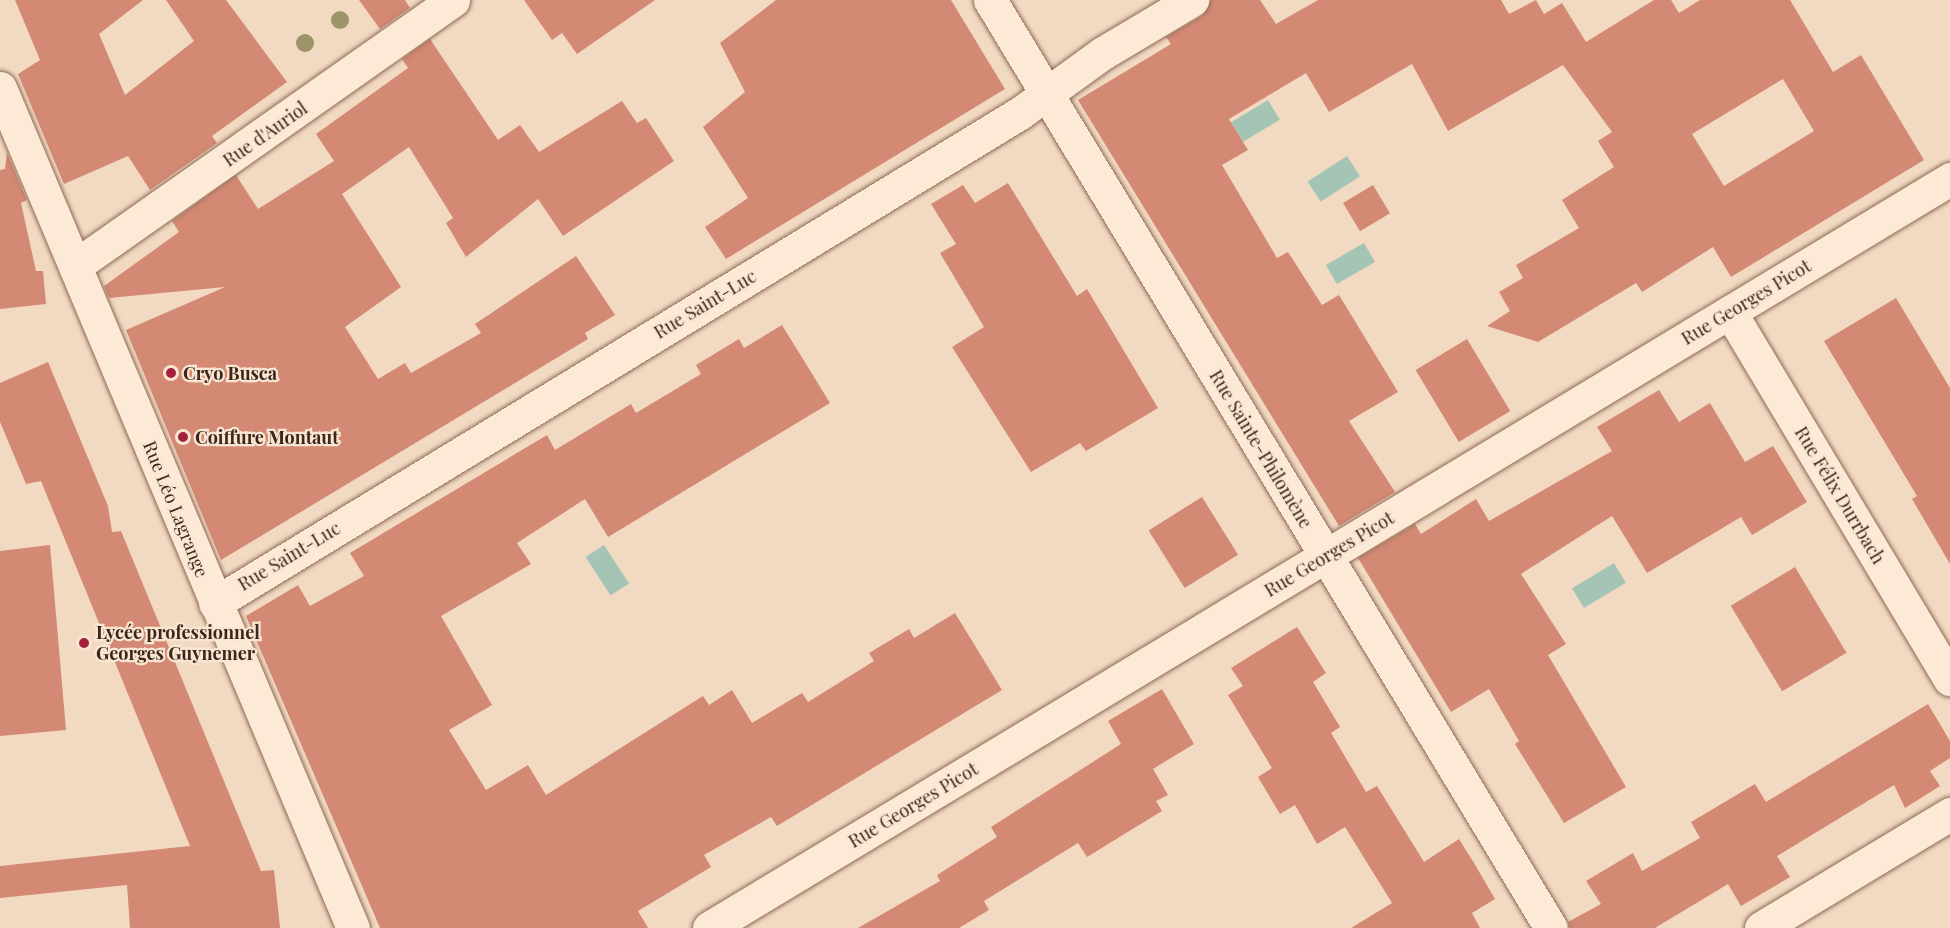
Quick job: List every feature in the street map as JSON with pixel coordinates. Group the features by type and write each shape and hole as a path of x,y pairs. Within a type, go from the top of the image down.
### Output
{"street":[{"name":"Rue d'Auriol","path":"75,266 453,0"},
{"name":"Rue Sainte-Philomène","path":"990,0 1551,928"},
{"name":"Rue Saint-Luc","path":"215,603 1047,94 1103,53 1192,0"},
{"name":"Rue Léo Lagrange","path":"0,88 353,928"},
{"name":"Rue Georges Picot","path":"709,928 1950,179"},
{"name":"Rue Félix Durrbach","path":"1730,312 1950,679"},
{"path":"1761,928 1950,814"}],"shaded area":[{"path":"1268,100 1280,120 1243,142 1231,122"},
{"path":"1347,156 1360,176 1321,202 1308,182"},
{"path":"1364,243 1375,262 1337,284 1326,265"},
{"path":"604,545 629,584 611,596 586,557"},
{"path":"1614,563 1626,583 1584,608 1572,588"}],"building":[{"path":"15,0 143,0 99,34 125,95 194,41 166,0 226,0 287,82 212,136 217,143 150,190 128,156 64,184 18,74 40,60"},
{"path":"359,0 405,0 410,8 380,29"},
{"path":"524,0 655,0 577,54 562,33 552,40"},
{"path":"776,0 951,0 1005,89 726,259 705,227 748,198 703,127 745,92 720,43"},
{"path":"1211,0 1260,0 1276,24 1318,0 1501,0 1509,14 1536,0 1544,14 1562,3 1586,42 1654,0 1671,0 1679,13 1700,0 1790,0 1833,72 1861,55 1924,160 1731,277 1713,247 1642,292 1636,283 1538,342 1487,326 1510,311 1499,292 1523,278 1516,265 1579,228 1562,200 1614,167 1598,141 1612,132 1563,65 1448,131 1412,64 1329,112 1306,73 1229,119 1248,150 1222,165 1277,258 1288,252 1322,305 1339,295 1398,392 1349,421 1395,492 1339,526 1078,100 1171,44 1166,37 1202,16","holes":["1783,79 1814,131 1724,186 1692,134"]},
{"path":"430,39 498,140 520,125 539,152 622,101 637,123 646,118 674,161 563,236 538,199 466,257 446,223 453,218 409,147 342,194 401,287 345,327 378,379 405,363 411,373 481,333 475,324 576,256 615,315 585,333 588,339 221,560 126,330 225,287 109,298 104,286 179,232 172,221 236,175 258,209 334,161 316,134 408,68 402,59"},
{"path":"7,153 27,200 21,203 36,271 43,271 46,304 0,309 0,170 5,169"},
{"path":"1008,183 1077,296 1087,289 1158,408 1086,451 1080,443 1031,472 952,347 984,327 940,253 956,244 931,204 963,185 975,203"},
{"path":"1373,185 1390,213 1360,231 1343,203"},
{"path":"1896,298 1950,388 1950,564 1912,499 1917,496 1824,341"},
{"path":"782,325 830,403 608,537 585,499 517,543 531,564 441,616 492,705 449,730 486,790 528,765 546,795 703,696 709,705 732,690 752,723 802,693 808,702 874,661 869,653 909,629 914,638 955,613 1002,690 777,826 771,817 704,855 711,867 638,911 648,928 380,928 246,616 298,585 310,606 364,576 350,553 547,435 555,450 631,404 636,413 701,374 696,365 739,339 744,348"},
{"path":"1467,339 1510,411 1459,442 1416,370"},
{"path":"48,362 108,506 112,532 121,531 261,871 274,870 280,928 130,928 127,885 0,898 0,866 190,846 41,481 26,484 0,422 0,383"},
{"path":"1659,390 1679,422 1710,403 1745,462 1773,446 1807,502 1752,535 1741,517 1647,573 1612,516 1521,574 1566,644 1548,655 1626,787 1564,823 1515,744 1519,741 1489,689 1451,712 1358,558 1415,524 1421,534 1476,499 1489,521 1612,451 1597,427"},
{"path":"1202,497 1238,555 1185,588 1149,530"},
{"path":"50,545 66,730 0,736 0,551"},
{"path":"1795,567 1847,653 1782,691 1731,606"},
{"path":"1297,627 1326,673 1313,682 1340,727 1331,733 1366,792 1377,786 1424,862 1459,839 1474,863 1495,899 1472,913 1480,928 1351,928 1392,903 1345,827 1317,844 1295,805 1280,814 1258,777 1272,768 1228,695 1243,686 1231,668"},
{"path":"1162,689 1194,744 1153,769 1168,795 1156,801 1162,811 1087,857 1078,843 984,901 989,910 959,928 858,928 940,881 937,875 997,837 991,827 1121,744 1108,721"},
{"path":"1928,704 1950,741 1950,758 1930,771 1940,786 1905,808 1894,785 1777,856 1790,877 1741,906 1728,884 1655,928 1570,928 1568,922 1601,904 1586,881 1633,853 1642,871 1700,838 1691,822 1755,784 1766,802"}],"place":[{"name":"Cryo Busca","path":"171,373"},
{"name":"Coiffure Montaut","path":"183,437"},
{"name":"Lycée professionnel Georges Guynemer","path":"84,643"}]}
